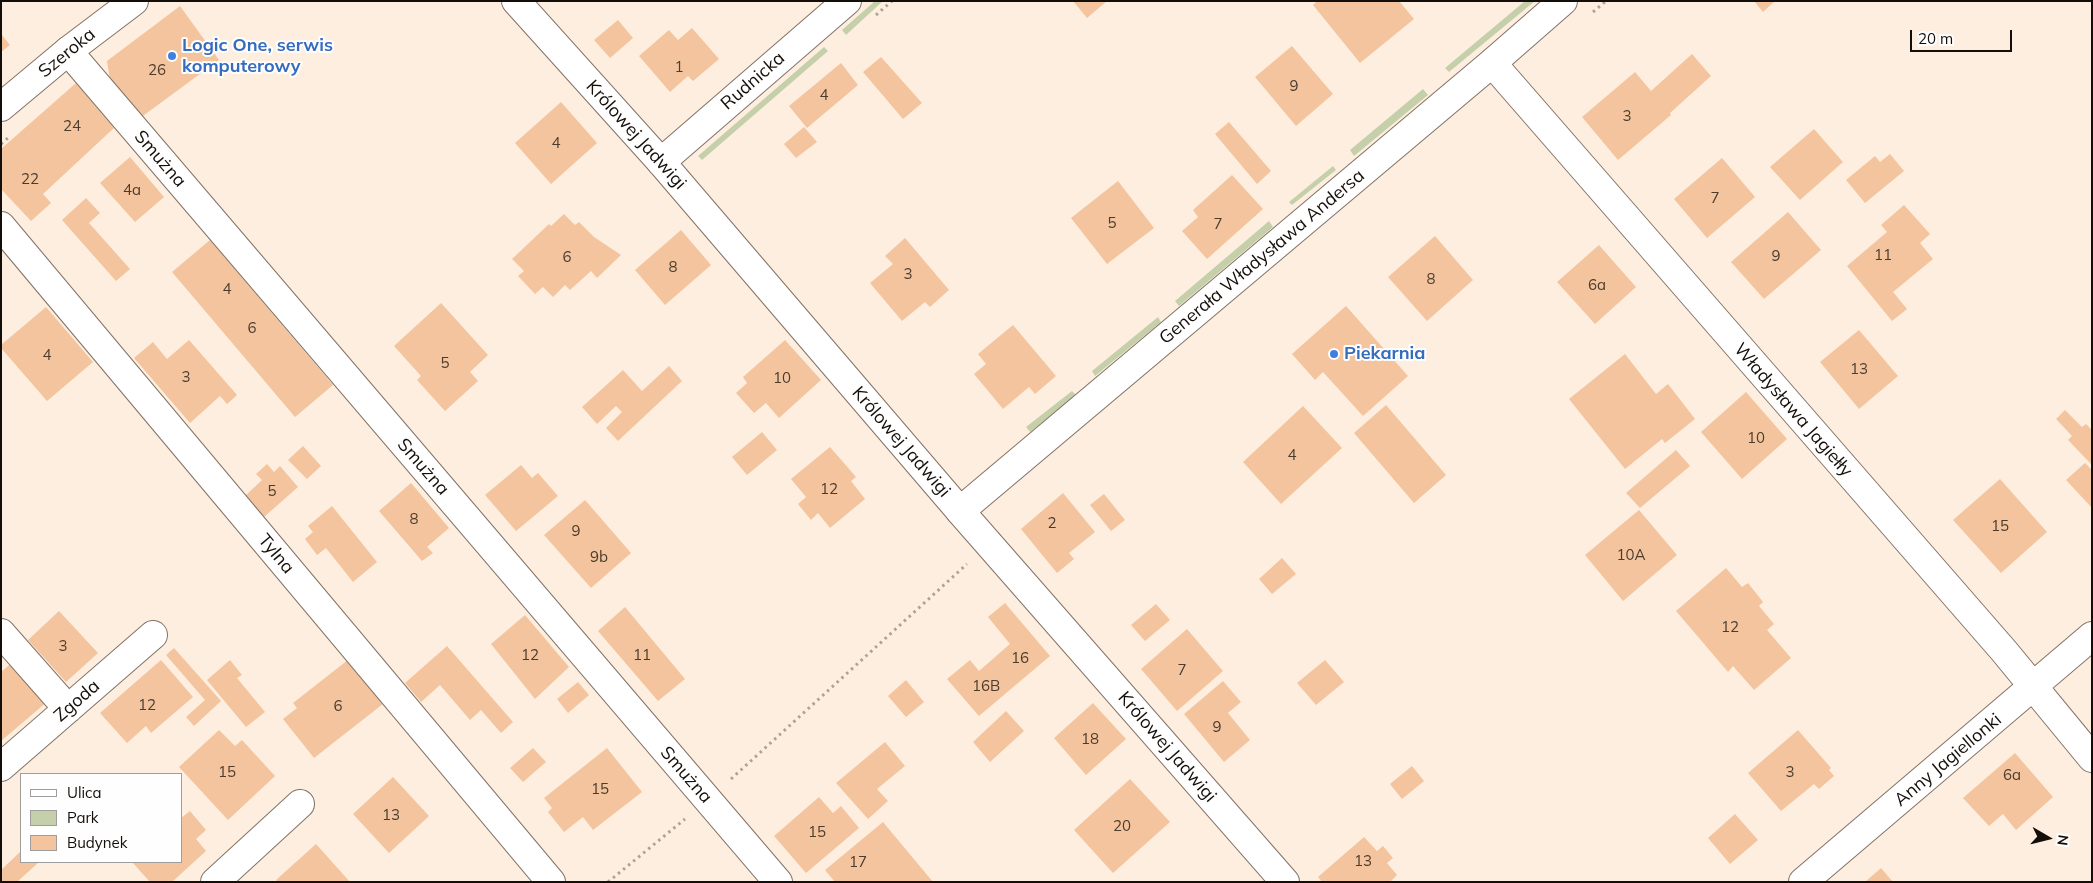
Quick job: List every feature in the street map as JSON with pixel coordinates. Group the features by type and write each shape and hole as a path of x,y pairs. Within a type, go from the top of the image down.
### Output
{"street":[{"name":"Szeroka","path":"1,108 68,51 134,1"},
{"name":"Królowej Jadwigi","path":"516,1 661,162 960,511 1285,882"},
{"name":"Rudnicka","path":"661,162 847,1"},
{"name":"Generała Władysława Andersa","path":"960,511 1563,1"},
{"name":"Smużna","path":"68,51 778,882"},
{"name":"Władysława Jagiełły","path":"1492,63 1997,643 2092,758"},
{"name":"Tylna","path":"1,226 551,882"},
{"path":"1,634 68,709"},
{"name":"Zgoda","path":"1,767 152,635"},
{"name":"Anny Jagiellonki","path":"1803,882 2092,636"},
{"path":"215,882 300,804"}],"path":[{"path":"608,882 707,800 968,563"}],"green space":[{"path":"875,1 883,1 846,35 842,30"},
{"path":"1525,1 1535,1 1449,72 1445,68"},
{"path":"824,47 828,51 702,160 698,156"},
{"path":"1423,89 1428,95 1354,156 1350,150"},
{"path":"1333,166 1336,170 1292,205 1289,202"},
{"path":"1269,221 1273,227 1179,306 1175,301"},
{"path":"1158,317 1161,322 1095,376 1092,371"},
{"path":"1072,391 1076,395 1030,432 1026,427"}],"building":[{"path":"1073,1 1107,1 1087,18"},
{"path":"1317,1 1399,1 1414,19 1360,63 1313,5"},
{"path":"1754,1 1775,1 1763,12"},
{"path":"180,6 219,60 140,118 110,80 107,61"},
{"path":"618,20 633,38 610,58 594,40"},
{"path":"692,28 719,59 693,81 688,76 670,92 639,56 669,30 678,40"},
{"path":"1,34 10,45 1,52"},
{"path":"1292,46 1333,94 1296,126 1255,77"},
{"path":"1692,54 1711,76 1670,113 1671,115 1618,160 1582,117 1635,72 1651,91"},
{"path":"881,57 922,103 903,119 863,72"},
{"path":"841,63 858,85 807,128 789,106"},
{"path":"76,83 114,128 43,194 51,203 31,221 1,189 1,149"},
{"path":"561,102 597,143 551,184 515,143"},
{"path":"1229,122 1271,171 1257,184 1215,134"},
{"path":"804,127 817,142 796,158 784,144"},
{"path":"1814,129 1843,162 1800,200 1770,167"},
{"path":"1890,154 1904,171 1865,203 1846,180 1875,156 1880,162"},
{"path":"130,157 164,197 135,222 100,183"},
{"path":"1722,158 1755,197 1707,238 1674,199"},
{"path":"1232,175 1263,209 1207,259 1182,231 1198,217 1193,210"},
{"path":"1118,181 1154,228 1107,264 1071,218"},
{"path":"86,198 100,213 89,223 130,269 116,281 62,220"},
{"path":"1904,205 1930,234 1920,243 1933,259 1893,292 1907,309 1892,321 1847,266 1887,232 1881,225"},
{"path":"1788,212 1821,250 1764,299 1731,262"},
{"path":"564,214 575,225 579,222 594,237 621,255 597,278 591,271 570,290 565,285 553,297 543,287 535,294 518,276 524,271 512,259 549,224 551,226"},
{"path":"681,230 711,265 665,305 635,270"},
{"path":"1435,236 1473,280 1427,321 1388,277"},
{"path":"905,238 949,290 930,307 925,302 902,321 870,283 893,264 885,256"},
{"path":"210,240 333,385 295,417 172,272"},
{"path":"1599,245 1636,287 1595,324 1557,282"},
{"path":"441,303 488,355 470,372 478,381 445,411 417,380 421,376 394,346"},
{"path":"1346,306 1408,376 1363,416 1323,372 1315,380 1292,354"},
{"path":"46,307 93,362 47,401 1,348 1,345"},
{"path":"1013,325 1056,376 1035,394 1029,387 1003,409 974,374 986,364 978,354"},
{"path":"1859,330 1898,376 1859,409 1820,362"},
{"path":"189,340 237,395 227,404 220,396 190,423 134,358 153,342 167,359"},
{"path":"785,340 821,380 779,418 766,403 754,413 736,393 747,383 743,377"},
{"path":"1625,354 1656,394 1668,384 1695,419 1665,443 1662,439 1625,469 1569,399"},
{"path":"669,366 682,381 618,441 606,428 622,412 616,406 597,424 582,407 623,370 642,391"},
{"path":"1746,392 1787,439 1742,479 1701,432"},
{"path":"1386,405 1446,475 1414,503 1354,433"},
{"path":"1303,406 1342,448 1281,504 1243,462"},
{"path":"2065,410 2082,427 2086,424 2092,430 2092,465 2068,440 2072,436 2056,419"},
{"path":"762,432 777,450 747,475 732,457"},
{"path":"303,446 321,466 307,479 288,460"},
{"path":"830,447 856,477 851,481 865,499 830,528 818,513 811,520 798,504 806,497 791,479"},
{"path":"1676,450 1690,466 1640,508 1626,493"},
{"path":"2085,463 2092,470 2092,508 2066,480"},
{"path":"267,464 274,472 280,466 298,487 264,517 245,496 262,480 256,474"},
{"path":"521,465 532,478 538,473 558,496 516,531 485,495"},
{"path":"2000,479 2047,532 2001,573 1953,520"},
{"path":"411,483 449,528 427,547 433,553 422,561 379,511"},
{"path":"1063,493 1095,532 1069,553 1074,559 1057,573 1021,529"},
{"path":"1104,494 1125,520 1111,531 1090,505"},
{"path":"585,500 631,553 591,588 544,535"},
{"path":"332,506 377,562 353,582 326,548 317,555 305,539 313,532 308,526"},
{"path":"1639,510 1677,555 1623,601 1585,555"},
{"path":"1282,558 1296,574 1272,594 1259,579"},
{"path":"1726,568 1742,587 1748,583 1763,602 1759,606 1774,624 1767,630 1791,658 1754,690 1733,666 1728,672 1676,611"},
{"path":"1005,603 1050,656 979,716 947,679 970,660 979,671 1010,644 988,617"},
{"path":"1156,604 1170,620 1145,641 1131,625"},
{"path":"625,607 685,679 658,701 598,631"},
{"path":"59,611 98,653 66,682 28,640"},
{"path":"525,615 569,667 535,699 491,644"},
{"path":"1187,629 1223,671 1177,711 1141,669"},
{"path":"447,646 513,722 501,733 481,710 470,720 440,685 421,702 405,683"},
{"path":"174,648 221,701 194,726 186,717 205,700 166,655"},
{"path":"353,656 388,700 314,758 283,719 297,708 293,703"},
{"path":"161,660 193,697 151,733 146,726 127,743 100,713"},
{"path":"230,660 242,675 237,678 265,712 246,727 207,680"},
{"path":"1325,660 1344,682 1316,705 1297,683"},
{"path":"14,661 48,701 1,741 1,672"},
{"path":"906,680 924,702 906,717 888,696"},
{"path":"1223,681 1241,702 1228,713 1250,740 1224,762 1184,714"},
{"path":"578,682 589,695 568,713 557,699"},
{"path":"1093,703 1126,739 1086,775 1054,738"},
{"path":"1006,711 1024,731 990,762 973,742"},
{"path":"219,730 235,746 242,740 275,776 228,820 179,767"},
{"path":"1798,730 1831,768 1829,770 1834,776 1819,789 1814,784 1781,811 1748,773"},
{"path":"885,742 905,766 877,789 888,801 868,819 836,783"},
{"path":"533,748 546,762 523,782 510,768"},
{"path":"607,748 642,792 593,830 583,817 564,832 548,812 552,808 544,798"},
{"path":"2015,753 2053,797 2016,830 2003,814 1989,826 1963,798"},
{"path":"1412,766 1424,781 1402,799 1390,784"},
{"path":"393,777 429,816 389,853 353,814"},
{"path":"1130,779 1170,822 1113,873 1074,830"},
{"path":"819,797 833,813 841,806 859,828 806,873 774,836"},
{"path":"190,811 206,830 196,839 206,851 172,882 150,882 133,863 182,863 182,817"},
{"path":"1735,814 1758,840 1730,864 1708,838"},
{"path":"883,822 933,882 835,882 825,870"},
{"path":"1364,837 1377,851 1383,846 1393,858 1387,863 1397,875 1390,882 1322,882 1318,877"},
{"path":"316,844 350,882 278,882 276,880"},
{"path":"20,852 20,863 38,863 17,882 1,882 1,870"},
{"path":"1881,868 1893,882 1865,882"}],"place":[{"name":"Logic One, serwis komputerowy","path":"172,56"},
{"name":"Piekarnia","path":"1334,354"}]}
